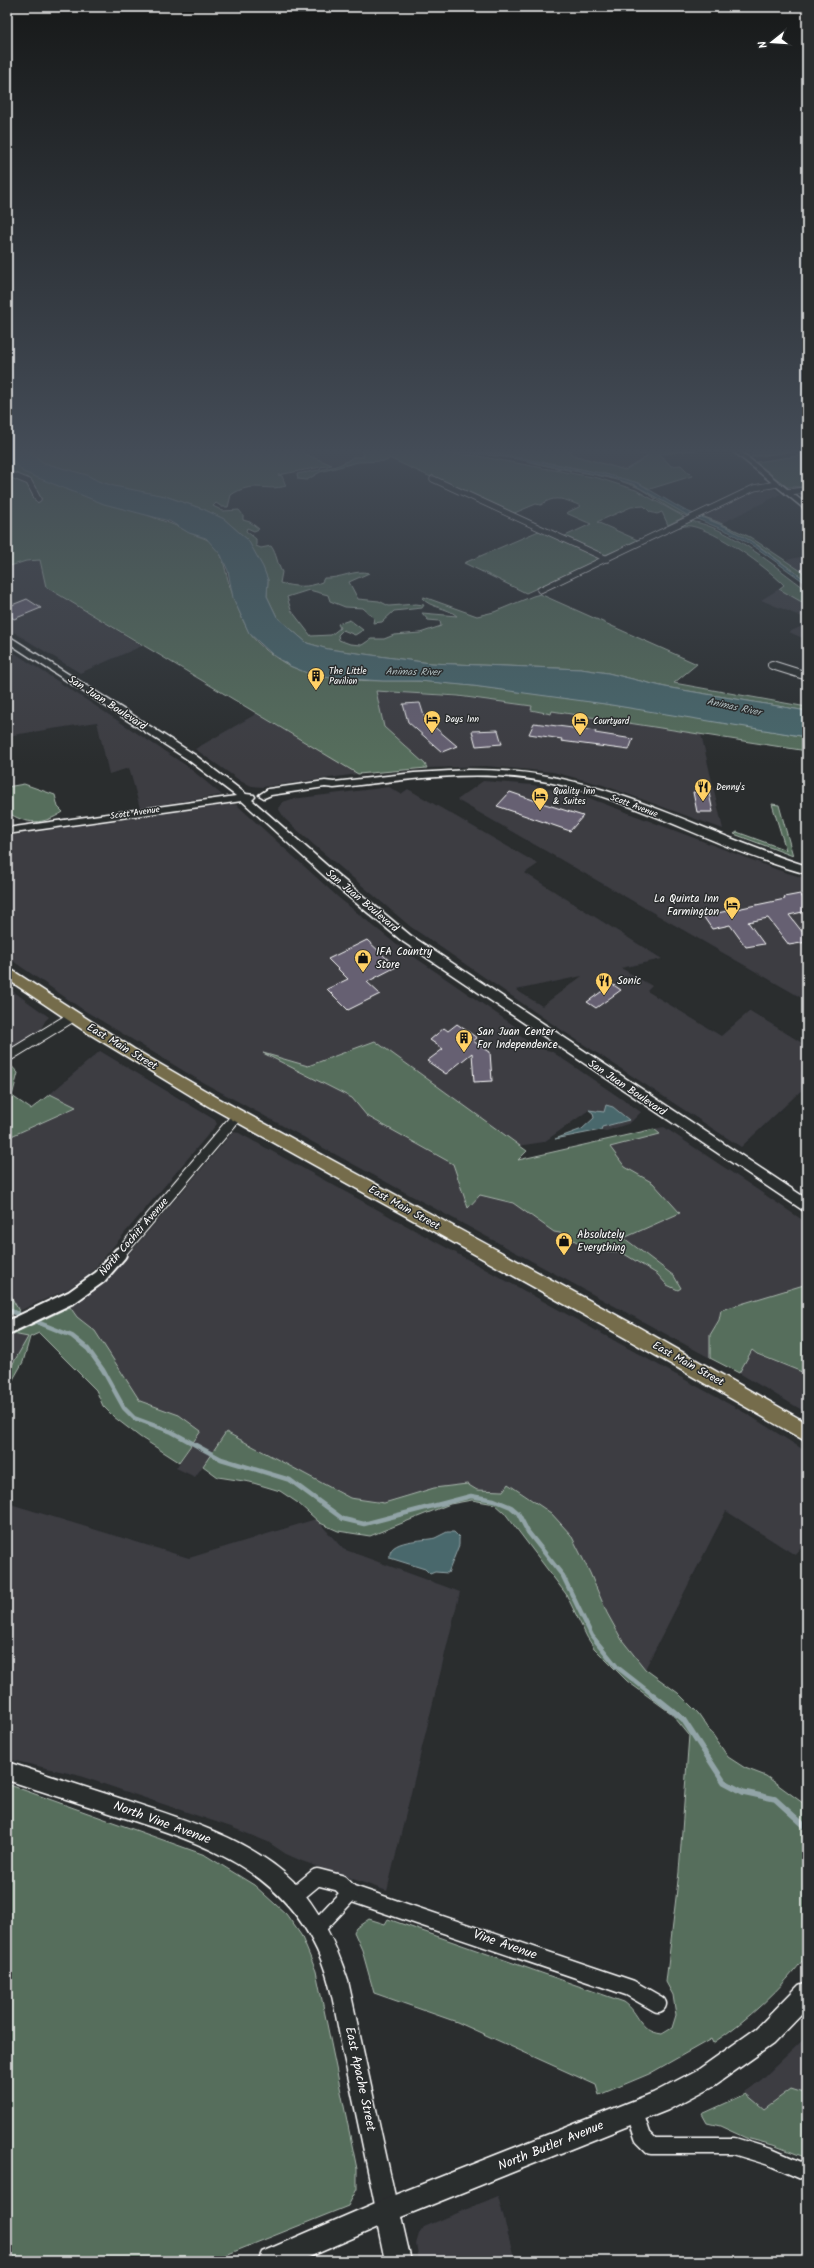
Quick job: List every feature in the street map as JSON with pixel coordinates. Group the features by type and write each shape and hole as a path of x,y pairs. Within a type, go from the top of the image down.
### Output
{"main road":[{"name":"San Juan Boulevard","path":"7,638 191,758 245,798 336,880 406,938 807,1207"},
{"name":"Scott Avenue","path":"7,831 264,795 271,797 327,789 334,785 470,773 507,774 547,779 599,792 807,870"},
{"name":"East Main Street","path":"7,972 72,1017 237,1116 727,1385 807,1434"},
{"name":"North Butler Avenue","path":"271,2261 387,2210 660,2102 707,2077 765,2036 807,1993"},
{"name":"East Apache Street","path":"387,2210 398,2261"}],"street":[{"path":"593,553 607,559"},
{"path":"540,590 619,553"},
{"path":"772,666 807,676"},
{"path":"7,1057 72,1017"},
{"name":"North Cochiti Avenue","path":"7,1328 72,1297 100,1277 237,1116"},
{"name":"North Vine Avenue","path":"7,1771 80,1794 210,1840 268,1873 297,1901"},
{"name":"Vine Avenue","path":"297,1901 318,1877 340,1883 350,1893 630,1988 658,2004"},
{"path":"317,1928 344,1902 350,1893"},
{"name":"East Apache Street","path":"297,1901 317,1928 330,1956 338,1981 387,2210"},
{"path":"635,2113 643,2137 652,2146 734,2146 770,2157 807,2173"}],"shaded area":[{"path":"807,556 807,575 786,560 795,558"},
{"path":"40,560 46,587 142,646 80,673 7,628 7,565 10,566 26,561"},
{"path":"779,589 807,605 807,619 761,600"},
{"path":"807,624 807,640 789,632"},
{"path":"7,648 187,766 222,795 140,808 129,768 109,774 97,722 7,736"},
{"path":"376,690 508,702 532,706 532,710 551,714 552,711 701,734 723,829 603,785 553,772 486,766 427,768 425,764 383,727"},
{"path":"256,714 358,774 263,787 252,786 242,782 195,749"},
{"path":"483,781 533,785 589,798 778,870 807,879 807,1001 457,800"},
{"path":"389,787 401,794 408,789 538,864 525,873 662,959 621,968 652,986 647,991 721,1036 750,1011 807,1046 807,1085 741,1147 557,1027 411,927 285,819 278,808 283,802 292,799","holes":["582,976 542,1006 516,990"]},
{"path":"232,804 237,805 339,898 397,945 516,1027 520,1036 538,1048 551,1051 641,1112 630,1123 606,1131 601,1130 602,1127 625,1122 628,1119 613,1107 606,1105 604,1112 589,1110 544,1142 518,1146 375,1041 307,1066 266,1054 352,1098 367,1116 453,1164 468,1207 480,1195 513,1203 554,1232 560,1233 579,1243 601,1251 621,1252 657,1274 667,1285 681,1288 674,1276 624,1238 679,1213 653,1183 625,1167 610,1147 660,1134 654,1129 664,1127 807,1223 807,1284 721,1310 719,1320 710,1335 710,1358 202,1082 82,1009 7,957 7,836"},
{"path":"7,987 49,1017 45,1021 37,1037 7,1052"},
{"path":"100,1051 215,1120 217,1124 90,1274 68,1289 19,1311 7,1289 7,1138 76,1107 50,1094"},
{"path":"233,1132 239,1133 747,1414 807,1452 807,1539 795,1555 726,1511 645,1669 622,1640 607,1613 590,1573 551,1513 509,1484 503,1491 477,1490 467,1484 408,1495 383,1503 350,1498 227,1432 195,1477 176,1468 201,1431 140,1401 95,1331 77,1317 70,1307 106,1281"},
{"path":"13,1334 28,1337 7,1374 7,1337"},
{"path":"752,1350 757,1355 807,1374 807,1413 739,1373"},
{"path":"7,1503 189,1558 316,1519 343,1549 460,1592 387,1891 302,1861 286,1854 268,1842 231,1827 77,1775 7,1759"},
{"path":"807,2036 807,2094 791,2089 764,2110 744,2092 761,2080"},
{"path":"498,2196 515,2261 419,2261 416,2244 419,2234 424,2227"}],"green space":[{"path":"7,553 219,553 223,560 234,598 252,637 268,652 292,667 338,679 438,682 557,697 682,716 807,737 807,751 552,711 551,714 531,710 532,706 458,696 376,691 384,727 425,764 427,768 358,774 46,587 40,560 26,561 10,566 7,565"},
{"path":"254,553 275,553 282,572 280,583 296,586 307,586 322,582 324,578 364,572 369,573 349,582 358,599 379,601 389,606 416,604 424,605 422,608 394,611 382,622 373,623 374,618 363,608 345,607 330,601 328,595 309,590 287,597 291,610 311,636 331,635 340,628 338,624 350,620 363,630 355,635 343,630 338,635 339,640 350,644 362,645 371,639 384,639 394,635 420,633 441,626 440,621 428,620 422,613 457,616 429,604 422,598 424,597 477,616 494,612 540,594 697,664 674,683 807,707 807,711 665,687 608,673 581,669 430,663 328,649 307,643 277,617 267,596 268,580"},
{"path":"488,553 590,553 599,557 600,560 526,593 464,563"},
{"path":"600,553 610,553 605,555"},
{"path":"744,553 757,553 807,590 807,605 779,589 784,585"},
{"path":"768,553 774,553 807,575 807,581"},
{"path":"24,784 55,795 58,807 63,812 49,819 35,822 21,819 7,812 7,787"},
{"path":"772,804 779,805 793,856 734,834 737,832 786,850"},
{"path":"375,1041 527,1151 518,1160 654,1129 660,1134 610,1147 625,1167 653,1183 680,1213 624,1238 674,1276 681,1288 678,1290 667,1285 657,1274 621,1252 601,1251 579,1243 560,1233 554,1232 513,1203 480,1195 468,1208 453,1164 367,1116 352,1098 263,1053 308,1066"},
{"path":"7,1061 18,1073 12,1096 31,1109 50,1094 76,1107 7,1138"},
{"path":"807,1284 807,1374 757,1354 752,1350 739,1373 710,1358 710,1335 719,1320 721,1310"},
{"path":"7,1289 19,1311 7,1316"},
{"path":"70,1307 77,1317 95,1331 140,1401 179,1415 201,1431 179,1462 140,1437 114,1417 103,1406 96,1390 39,1333 30,1337 23,1362 7,1390 7,1374 28,1337 13,1334"},
{"path":"226,1432 350,1498 384,1503 434,1488 467,1484 477,1490 503,1491 508,1484 551,1513 571,1535 590,1573 607,1613 622,1640 645,1669 678,1693 698,1713 728,1757 745,1768 766,1776 807,1806 807,1955 797,1968 764,2003 752,2014 713,2043 711,2039 649,2074 599,2095 596,2085 457,2022 374,1993 362,1950 354,1932 356,1928 369,1919 385,1924 388,1919 624,2002 648,2029 654,2032 662,2034 672,2028 676,2015 673,1995 666,1982 679,1872 689,1735 671,1713 627,1681 594,1648 566,1594 504,1512 495,1504 472,1500 450,1504 370,1536 338,1531 320,1523 298,1503 280,1491 250,1482 218,1477 203,1466"},
{"path":"7,1784 205,1855 254,1885 286,1914 301,1935 316,1971 357,2169 357,2189 348,2206 211,2261 7,2261"},
{"path":"791,2089 807,2094 807,2158 773,2145 746,2138 720,2126 707,2123 702,2114 746,2094 764,2109"}],"water":[{"name":"Animas River","path":"219,553 255,553 268,580 267,596 277,617 307,643 328,649 430,663 581,669 608,673 665,687 807,711 807,737 605,704 473,686 419,681 383,681 320,677 307,673 290,666 272,654 249,633 233,598 228,571"},
{"path":"763,553 768,553 807,581 807,584"},
{"path":"606,1105 613,1107 629,1120 602,1127 601,1130 555,1139 582,1129 594,1118 593,1113 589,1110 604,1112"},
{"path":"447,1532 454,1532 459,1537 459,1545 448,1573 435,1572 430,1574 425,1569 390,1558 390,1552 394,1547 400,1544 435,1538"}],"building":[{"path":"27,599 41,608 14,619 7,614 7,607"},
{"name":"Days Inn","path":"420,703 425,719 457,746 442,752 408,722 403,704"},
{"name":"Courtyard","path":"534,723 596,731 595,733 633,739 629,750 561,741 562,739 529,734"},
{"path":"498,730 502,744 476,746 472,731"},
{"name":"Quality Inn & Suites","path":"510,792 583,816 570,831 497,806"},
{"name":"Denny's","path":"693,792 709,793 713,812 697,812"},
{"name":"La Quinta Inn Farmington","path":"800,894 803,898 807,897 807,911 789,915 807,938 807,942 789,945 768,918 748,922 764,944 746,947 730,925 712,929 703,916 785,899 784,897"},
{"name":"IFA Country Store","path":"367,940 396,967 367,982 380,994 348,1010 327,989 348,979 328,959"},
{"name":"Sonic","path":"612,984 621,990 596,1008 587,1002"},
{"name":"San Juan Center For Independence","path":"457,1024 477,1038 473,1041 490,1052 492,1081 474,1082 472,1053 446,1074 427,1061 443,1049 430,1040 444,1028 448,1031"}],"waterway":[{"path":"7,1309 24,1317"},
{"path":"32,1320 72,1336 88,1349 103,1370 124,1408 134,1418 172,1432 221,1459 290,1480 343,1519 364,1524 471,1496 494,1500 511,1507 518,1513 528,1532 563,1576 592,1636 617,1667 654,1696"},
{"path":"653,1695 683,1719 724,1782 743,1792 775,1799 807,1828"}],"place":[{"name":"The Little Pavilion","path":"316,691"},
{"name":"Days Inn","path":"432,734"},
{"name":"Courtyard","path":"580,736"},
{"name":"Denny's","path":"703,802"},
{"name":"Quality Inn & Suites","path":"540,811"},
{"name":"La Quinta Inn Farmington","path":"732,920"},
{"name":"IFA Country Store","path":"363,973"},
{"name":"Sonic","path":"604,996"},
{"name":"San Juan Center For Independence","path":"464,1053"},
{"name":"Absolutely Everything","path":"564,1256"}]}
